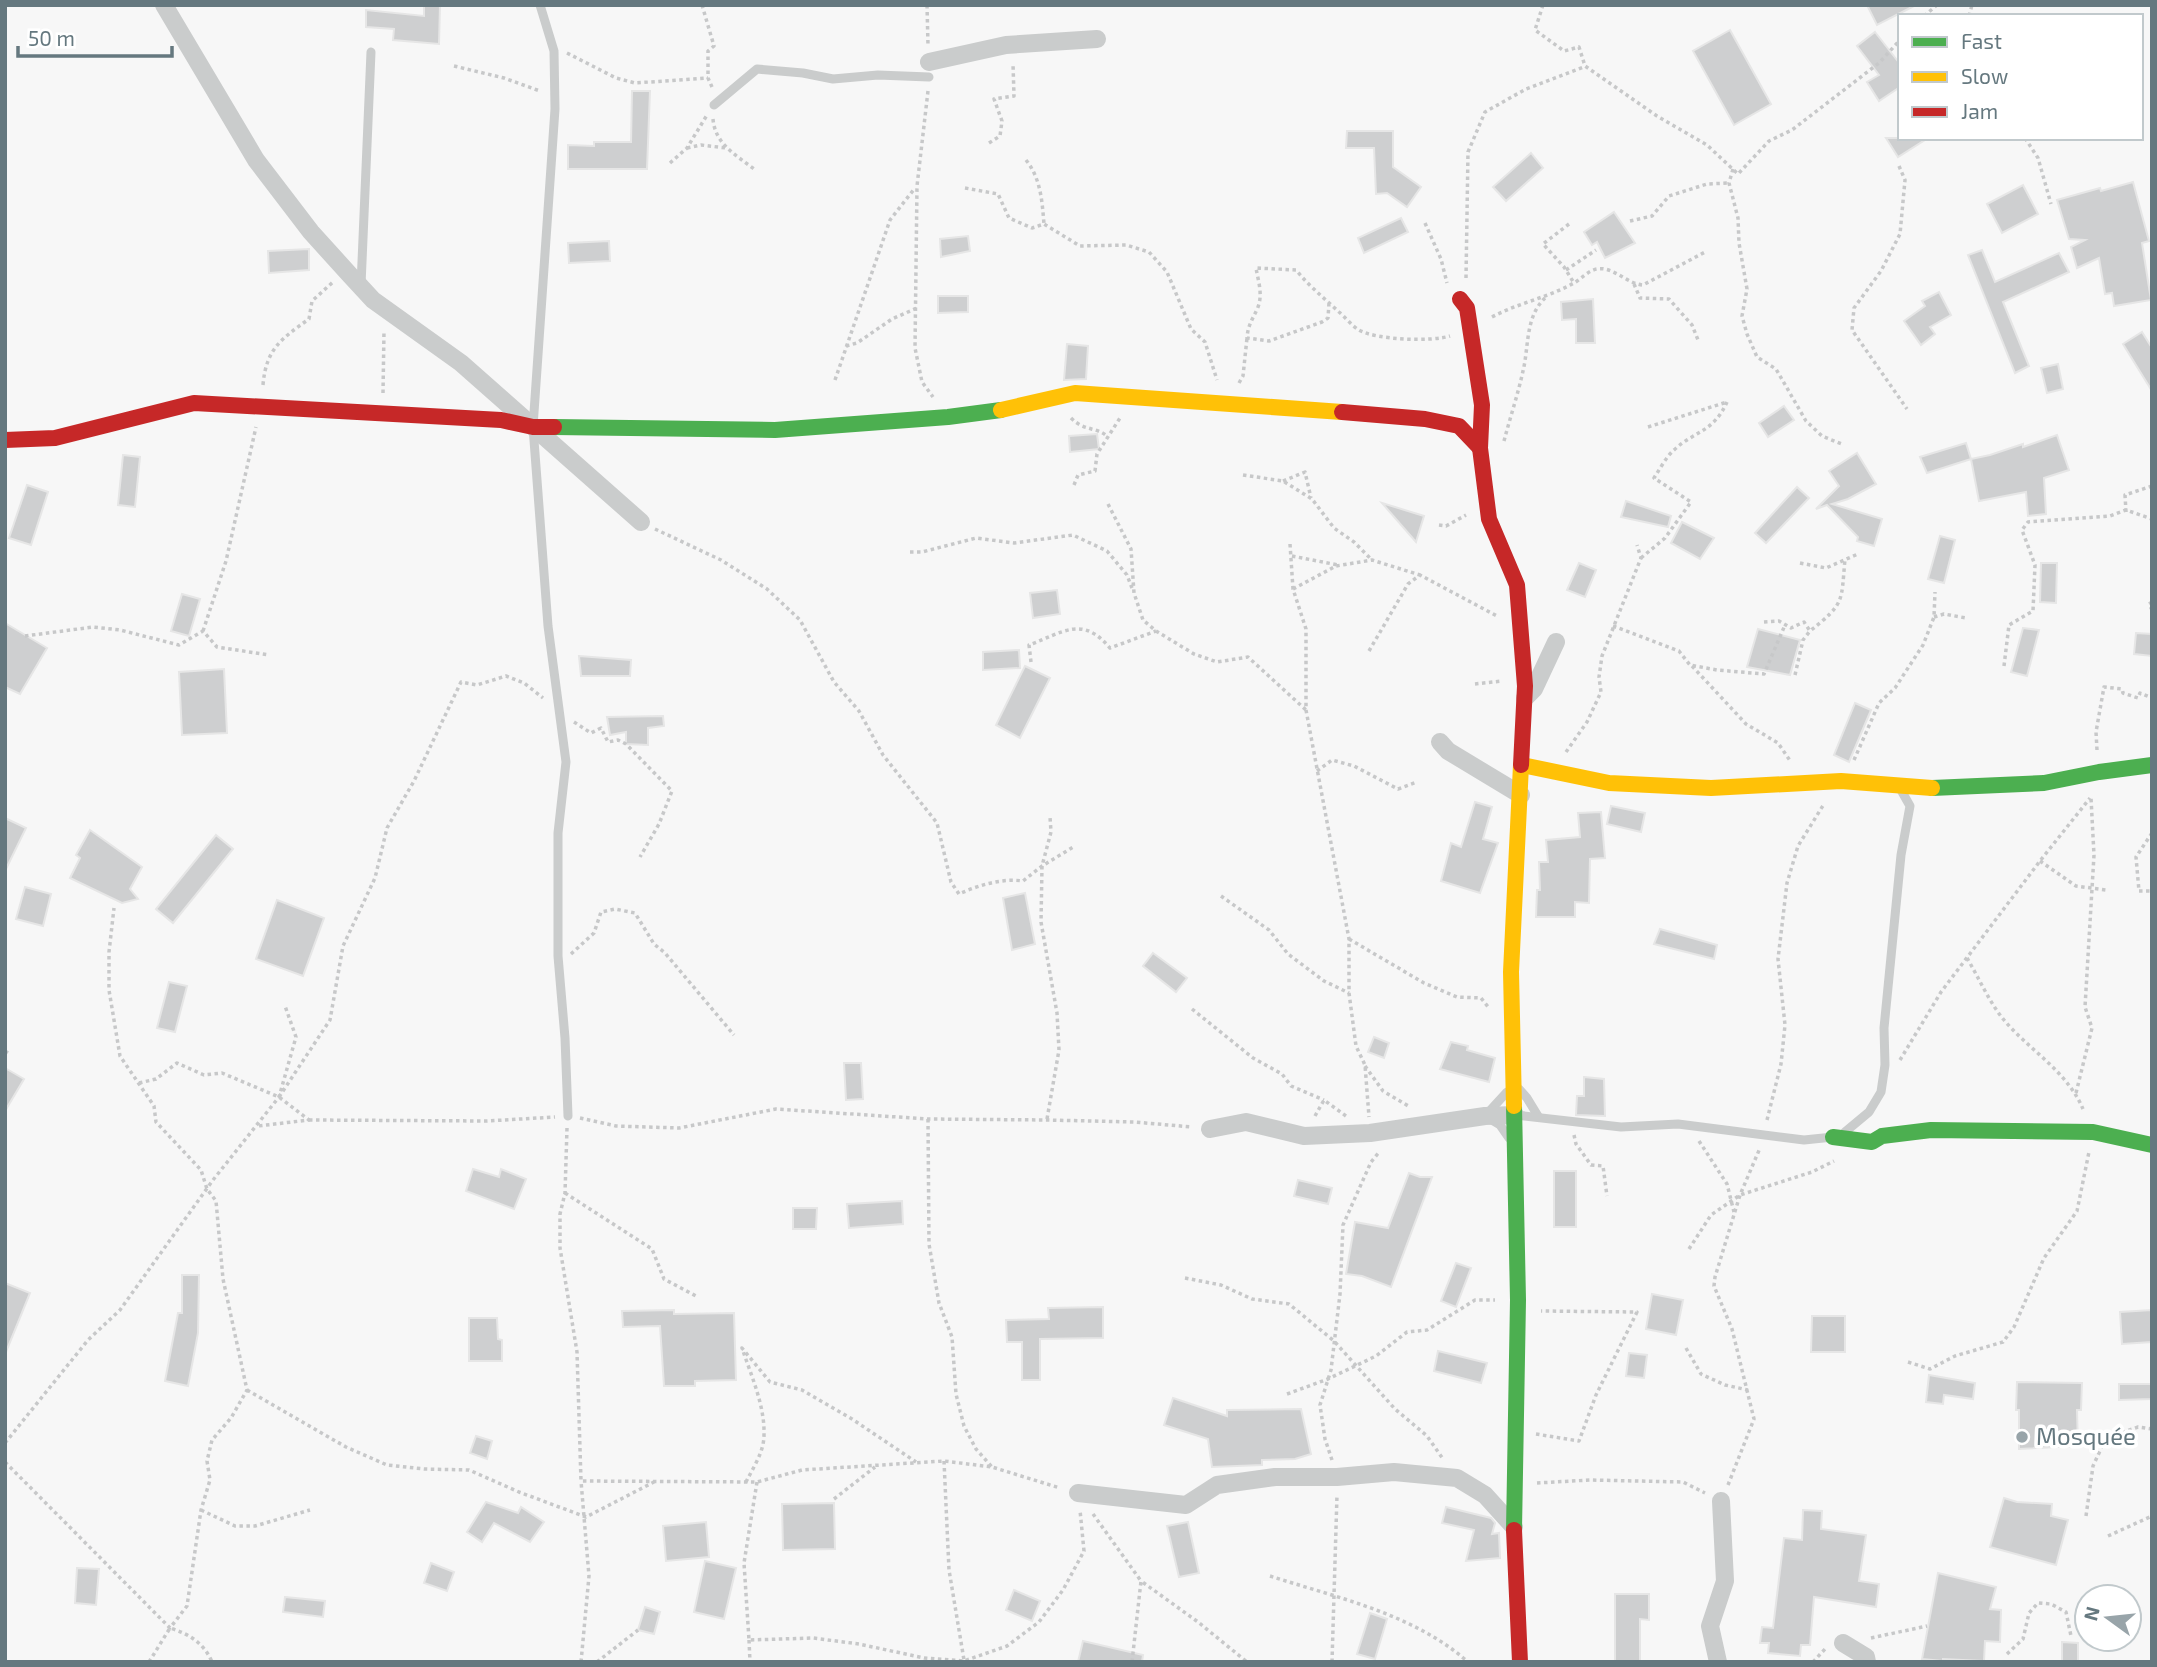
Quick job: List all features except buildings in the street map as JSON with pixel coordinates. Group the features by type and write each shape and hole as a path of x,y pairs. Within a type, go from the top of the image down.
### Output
{"street":[{"path":"164,5 256,160 311,232 361,287 461,362 641,522"},
{"path":"929,69 1016,44 1097,39"},
{"path":"1460,299 1467,308 1482,405 1480,448 1489,519 1517,585 1525,698 1511,972 1518,1304 1514,1527 1520,1662"},
{"path":"5,440 55,438 194,403 501,420 533,427 775,430 948,417 1013,409 1075,393 1425,419 1459,426 1480,448"},
{"path":"1482,467 1494,483"},
{"path":"1525,698 1534,689 1556,642"},
{"path":"1440,742 1448,751 1521,795"},
{"path":"1523,744 1553,765"},
{"path":"1522,765 1609,783 1711,788 1841,781 1936,788 2045,783 2152,765"},
{"path":"1210,1129 1246,1122 1304,1136 1370,1133 1485,1116 1515,1115"},
{"path":"1833,1138 1872,1142 1882,1136 1931,1130 2093,1132 2152,1145"},
{"path":"1078,1493 1186,1505 1217,1485 1276,1477 1337,1477 1394,1472 1457,1478 1485,1495 1514,1527"},
{"path":"1718,1662 1710,1626 1725,1581 1721,1501"},
{"path":"1843,1643 1866,1657 1867,1662"}],"lane":[{"path":"540,5 554,51 555,92 533,427 548,626 566,762 558,833 558,956 568,1116"},
{"path":"361,287 371,52"},
{"path":"714,105 757,69 833,79 929,69"},
{"path":"1515,1115 1621,1127 1678,1124 1804,1140 1833,1138 1850,1130 1869,1112 1881,1092 1901,855 1910,806 1898,785"},
{"path":"1515,1152 1500,1125 1485,1116 1514,1084 1538,1116"}],"path":[{"path":"927,5 929,69 917,186 915,348 922,382 948,417"},
{"path":"1543,5 1535,30 1564,51 1579,47 1585,66 1657,116 1707,145 1738,174 1769,141 1792,130 1879,63 1898,42"},
{"path":"989,144 1000,136 1002,121 994,99 1014,96 1013,59 1016,44"},
{"path":"554,51 565,52 615,78 635,83 708,78"},
{"path":"454,66 504,78 548,94 555,92"},
{"path":"1424,223 1441,259 1447,284 1460,299 1466,297 1468,152 1485,112 1526,89 1585,66"},
{"path":"670,163 687,148 714,105"},
{"path":"2026,140 2038,158 2051,204"},
{"path":"687,148 701,145 727,148"},
{"path":"1027,160 1041,189 1044,225"},
{"path":"1899,166 1905,180 1900,234 1881,271 1854,309 1852,330 1907,409"},
{"path":"1733,169 1729,183 1738,218 1739,243 1747,289 1742,316 1757,357 1776,369 1806,421 1822,436 1844,445"},
{"path":"1630,220 1652,216 1669,196 1707,184 1729,183"},
{"path":"835,380 890,220 917,186"},
{"path":"965,188 998,194 1009,218 1032,228 1044,225 1080,246 1126,246 1149,252 1167,272 1191,329 1205,342 1226,403"},
{"path":"1569,224 1543,244 1574,283"},
{"path":"1566,270 1597,250"},
{"path":"1226,403 1243,376 1248,325 1258,306 1261,292 1256,268 1296,270 1312,289 1359,330 1384,337 1441,339 1469,330 1524,302 1546,297 1596,269 1609,270 1634,284 1643,285 1707,251"},
{"path":"1634,284 1640,298 1669,299 1692,325 1698,340"},
{"path":"25,636 93,627 120,630 179,645 203,631 226,561 261,407 264,365 279,340 309,319 312,301 327,286 361,287 385,325 382,414"},
{"path":"1503,444 1524,369 1530,324 1538,304 1546,297"},
{"path":"1247,338 1269,341 1322,321 1328,318 1329,303"},
{"path":"846,346 857,343 892,319 917,308"},
{"path":"1067,395 1071,419 1085,429 1101,431 1108,437"},
{"path":"1074,485 1078,475 1095,471 1097,454 1136,397"},
{"path":"1553,765 1573,744 1601,692 1599,677 1602,656 1641,558 1665,538 1691,502 1654,478 1674,450 1705,430 1721,415 1727,402 1648,427"},
{"path":"1283,481 1305,472 1312,499"},
{"path":"1242,475 1283,481 1312,499 1334,528 1354,542 1372,560 1420,575 1520,628"},
{"path":"2126,511 2125,495 2152,486"},
{"path":"1108,504 1131,549 1134,593"},
{"path":"1439,525 1446,526 1487,506"},
{"path":"2004,666 2010,625 2033,611 2035,565 2022,530 2028,522 2110,516 2126,511 2152,519"},
{"path":"641,522 721,560 767,589 800,620 834,682 859,711 883,755 937,823 951,882 959,894 975,887 1010,879 1023,881 1075,846"},
{"path":"910,552 922,552 976,538 1014,543 1073,535 1107,551 1127,575 1143,620 1156,631 1194,654 1217,662 1248,657 1306,710"},
{"path":"1290,544 1293,589 1306,629 1306,710 1349,939 1349,993 1356,1046 1383,1091 1412,1108"},
{"path":"1637,545 1641,558"},
{"path":"1800,564 1826,568 1858,554"},
{"path":"1292,556 1341,566"},
{"path":"1796,675 1803,640 1835,611 1842,599 1845,559"},
{"path":"1293,589 1341,566 1372,560"},
{"path":"1369,651 1408,584 1420,575"},
{"path":"1841,781 1851,766 1879,703 1895,688 1923,645 1934,617 1935,592"},
{"path":"2152,602 2148,604 2152,610"},
{"path":"1934,617 1944,614 1966,618"},
{"path":"1764,622 1779,621 1791,628 1804,622 1810,631"},
{"path":"1690,664 1717,670 1764,674 1785,625"},
{"path":"1613,626 1679,651 1746,724 1778,743 1803,782"},
{"path":"1031,662 1029,645 1073,629 1087,628 1098,633 1110,648 1156,631"},
{"path":"203,631 217,647 269,655"},
{"path":"5,1443 88,1340 120,1310 207,1189 279,1097 330,1020 343,946 375,878 387,828 414,781 461,682 477,685 506,676 524,683 591,733 601,729 608,741 618,740 626,744 672,790 659,824 640,857"},
{"path":"1475,684 1524,678"},
{"path":"2099,772 2096,732 2104,687 2122,689 2123,693 2138,698 2140,693 2152,698"},
{"path":"1317,771 1332,760 1354,766 1398,789 1417,782"},
{"path":"1881,1092 1941,992 2091,796 2094,855 2085,1007 2092,1028 2076,1093"},
{"path":"1047,1120 1059,1050 1057,1013 1041,922 1042,866 1051,832 1051,817"},
{"path":"2152,833 2136,857 2139,891 2152,891"},
{"path":"2040,861 2076,886 2106,890"},
{"path":"1222,896 1269,930 1289,954 1324,981 1349,993"},
{"path":"114,908 109,952 109,990 120,1056 154,1106 156,1122 201,1170 207,1189 216,1201 223,1279 247,1390 230,1418 212,1440 206,1461 210,1480 201,1510 187,1606 149,1662"},
{"path":"558,956 572,954 594,933 601,912 614,909 635,913 654,944 665,953 734,1035"},
{"path":"1349,939 1424,983 1457,997 1481,998 1513,1036"},
{"path":"1908,1362 1930,1369 1955,1356 2003,1342 2014,1327 2044,1258 2077,1211 2093,1132 2076,1093 2003,1018 1968,958"},
{"path":"279,1097 296,1037 285,1006"},
{"path":"1192,1009 1253,1058 1282,1074 1291,1086 1324,1100"},
{"path":"138,1083 156,1079 177,1063 204,1074 222,1073 279,1097 309,1120"},
{"path":"1365,1065 1370,1133"},
{"path":"258,1126 309,1120 487,1121 568,1116 616,1126 679,1128 776,1109 928,1119 1134,1122 1210,1129"},
{"path":"568,1116 560,1248 577,1352 581,1481 589,1576 581,1662"},
{"path":"928,1119 929,1244 939,1303 953,1337 956,1394 964,1426 976,1449 992,1467"},
{"path":"1570,1120 1576,1144 1591,1165 1603,1166 1607,1196"},
{"path":"1678,1124 1691,1131 1704,1147 1727,1185 1735,1214"},
{"path":"1332,1662 1337,1477 1325,1438 1320,1405 1328,1379 1334,1341 1340,1294 1343,1225 1371,1162 1392,1137 1404,1128"},
{"path":"1689,1249 1711,1215 1740,1195 1812,1172 1836,1160"},
{"path":"565,1193 652,1249 664,1279 696,1296"},
{"path":"1185,1278 1221,1285 1252,1299 1289,1304 1334,1341 1395,1409 1427,1436 1457,1478"},
{"path":"1287,1394 1328,1379 1376,1356 1407,1332 1427,1329 1475,1300 1518,1304 1545,1312 1637,1311 1595,1395 1579,1441 1517,1430"},
{"path":"746,1482 758,1458 764,1436 758,1399 742,1348 770,1382 802,1390 852,1419 917,1463"},
{"path":"1686,1348 1701,1374 1725,1385 1748,1390"},
{"path":"247,1390 346,1447 387,1465 469,1470 519,1493 586,1517 656,1481"},
{"path":"2086,1516 2094,1466 2106,1438 2138,1427 2152,1429"},
{"path":"581,1481 757,1482 802,1470 944,1461 992,1467 1078,1493 1141,1581 1247,1662"},
{"path":"944,1461 948,1570 964,1661"},
{"path":"5,1462 170,1628 188,1634 208,1652 212,1662"},
{"path":"834,1499 877,1465"},
{"path":"1514,1485 1590,1480 1683,1482 1721,1501"},
{"path":"750,1662 744,1563 757,1482"},
{"path":"749,1640 813,1638 859,1644 924,1658 964,1661 1007,1646 1039,1622 1063,1590 1084,1551 1078,1493"},
{"path":"201,1510 235,1527 255,1526 310,1510"},
{"path":"2108,1536 2152,1516"},
{"path":"1270,1576 1381,1612 1419,1628 1447,1643 1468,1662"},
{"path":"1132,1662 1141,1581"},
{"path":"2007,1654 2023,1639 2029,1613 2038,1603 2051,1604 2066,1612 2071,1636"},
{"path":"597,1662 638,1630"},
{"path":"352,1662 362,1662"}],"traffic: fast":[{"path":"554,427 775,430 948,417 1001,410"},
{"path":"1932,788 2044,783 2152,765"},
{"path":"1514,1106 1518,1300 1514,1530"},
{"path":"1833,1137 1872,1142 1882,1136 1931,1130 2093,1132 2152,1145"}],"traffic: slow":[{"path":"1001,410 1075,393 1342,412"},
{"path":"1514,1106 1511,972 1521,765"},
{"path":"1522,765 1609,783 1711,788 1841,781 1932,788"}],"traffic: jam":[{"path":"1460,299 1467,308 1482,405 1480,448 1489,519 1517,585 1525,686 1521,765"},
{"path":"5,440 55,438 194,403 501,420 533,427 554,427"},
{"path":"1342,412 1425,419 1459,426 1480,448"},
{"path":"1514,1530 1520,1662"}],"place":[{"name":"Mosquée","path":"2022,1437"}]}
